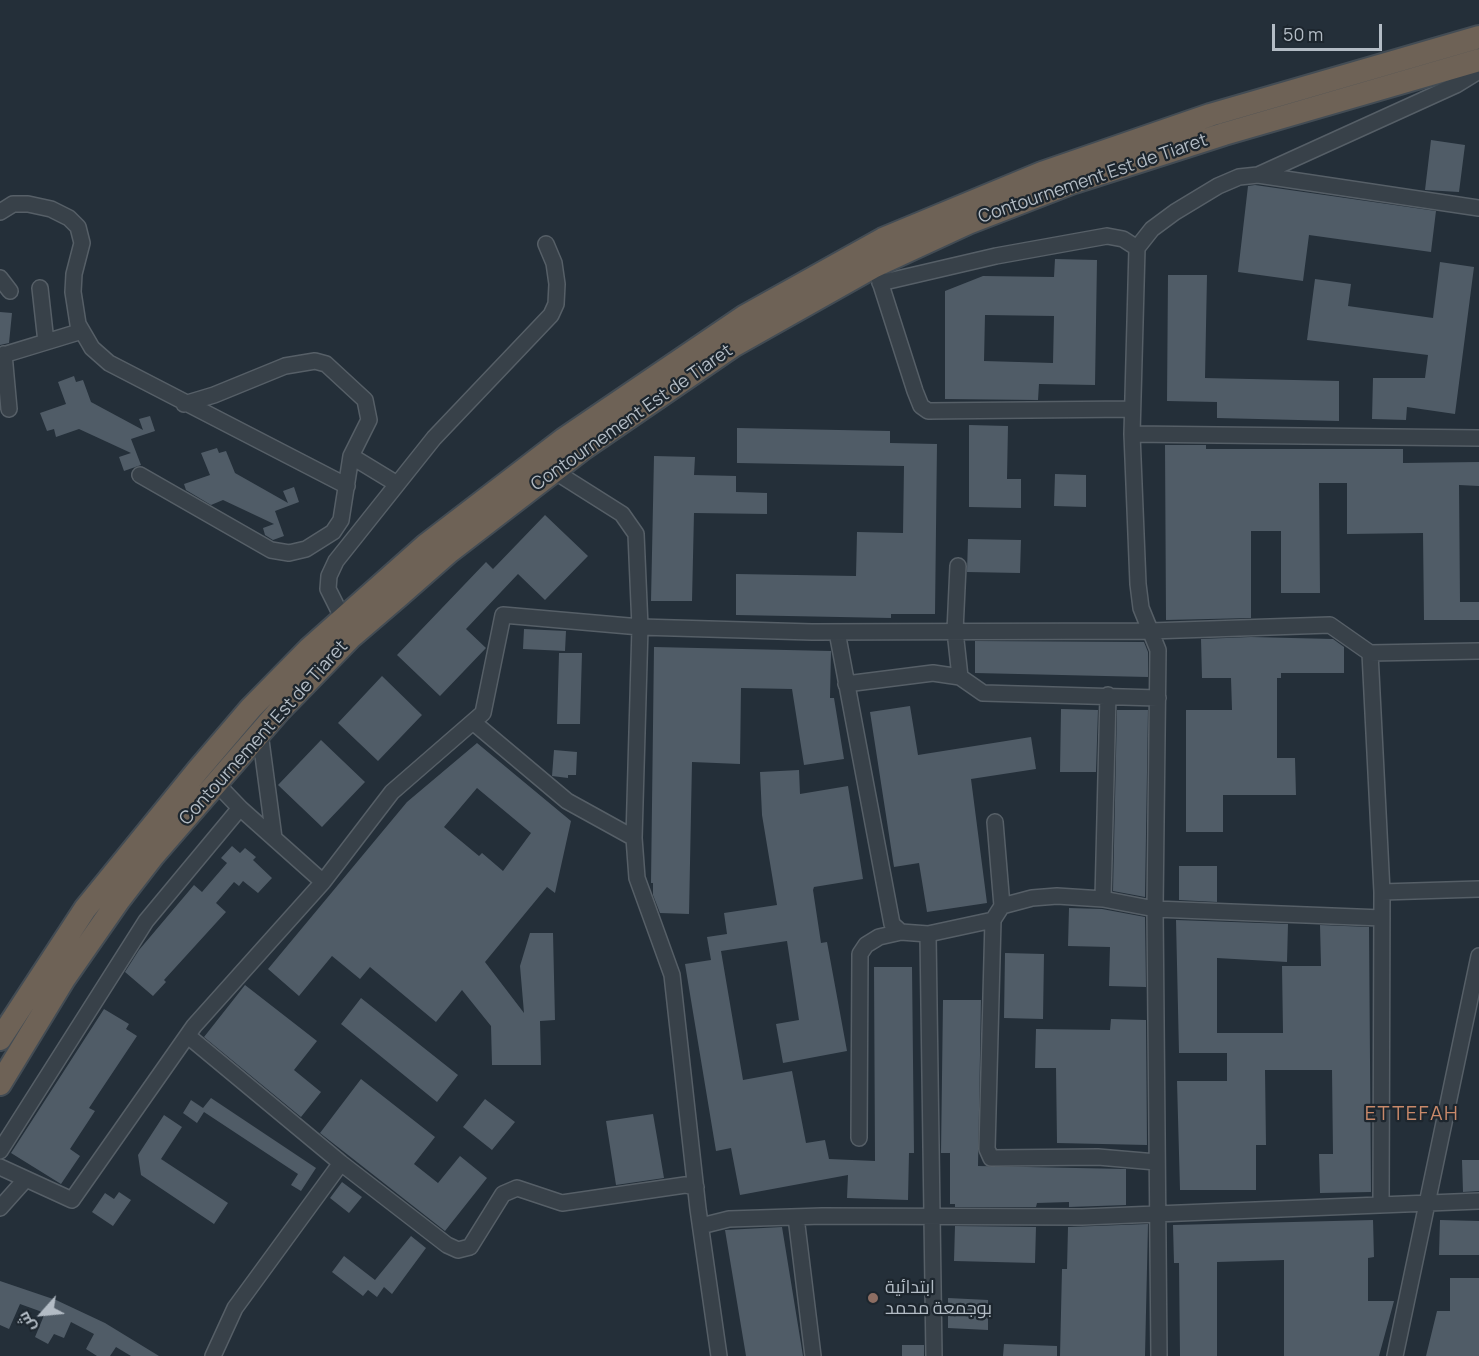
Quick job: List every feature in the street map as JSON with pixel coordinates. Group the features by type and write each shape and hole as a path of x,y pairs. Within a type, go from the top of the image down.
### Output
{"highway":[{"name":"Contournement Est de Tiaret","path":"1,1035 85,909 148,830 251,708 309,649 426,545 564,439 745,316 883,239 1042,172 1199,119 1479,37"},
{"name":"Contournement Est de Tiaret","path":"0,1083 101,924 153,856 260,733 350,638 449,552 554,471 733,346 878,275 968,223 1074,182 1224,134 1479,60"}],"street":[{"path":"1258,175 1456,85 1479,71"},
{"path":"1159,1356 1155,909 1158,650 1141,608 1138,584 1131,409 1137,248 1152,229 1175,212 1218,186 1239,177 1258,175 1479,208"},
{"path":"0,212 13,204 28,204 51,209 69,218 78,227 82,243 74,274 73,292 82,332 92,348 109,363 184,404 347,486"},
{"path":"1131,409 928,411 921,406 915,392 878,275 1107,236 1123,239 1137,248"},
{"path":"343,619 331,600 328,589 329,576 336,561 434,438 551,315 556,304 557,284 554,263 546,244"},
{"path":"0,278 10,291"},
{"path":"40,288 45,342"},
{"path":"9,408 2,355 82,332"},
{"path":"140,475 271,550 289,553 306,549 333,532 341,520 351,456 369,420 368,407 355,389 326,364 315,361 285,366 214,395 184,404"},
{"path":"1132,434 1479,438"},
{"path":"351,456 397,484"},
{"path":"554,471 622,514 636,534 640,627 634,838 637,878 672,975 696,1187 719,1356"},
{"path":"958,566 955,631 960,676"},
{"path":"0,1167 72,1200 188,1036 323,882 392,792 483,713 503,615 640,627 837,632 1150,631 1330,625 1370,653 1479,651"},
{"path":"837,632 892,924 901,932"},
{"path":"1370,653 1382,892 1381,1205"},
{"path":"846,684 933,674 960,676 983,693 1158,698"},
{"path":"1103,899 1108,695"},
{"path":"473,722 567,801 634,838"},
{"path":"260,733 274,838"},
{"path":"216,783 240,808 323,882"},
{"path":"0,1151 146,921 240,808"},
{"path":"995,822 1002,906 993,920 987,1149 991,1158 1098,1156 1156,1162"},
{"path":"1382,892 1479,889"},
{"path":"1002,906 1032,898 1057,896 1103,899 1155,909 1382,918"},
{"path":"860,1138 860,954 866,945 879,937 901,932 928,934 993,920"},
{"path":"928,934 934,1356"},
{"path":"1395,1356 1479,956"},
{"path":"188,1036 341,1163 447,1245 458,1250 470,1246 503,1194 517,1188 562,1203 685,1185 696,1187"},
{"path":"213,1356 236,1308 341,1163"},
{"path":"0,1208 25,1180"},
{"path":"701,1226 729,1220 796,1217 1082,1217 1479,1201"},
{"path":"796,1217 813,1356"}],"building":[{"path":"1431,140 1465,145 1459,192 1425,190"},
{"path":"1255,185 1436,211 1431,252 1309,235 1303,281 1238,272 1248,186"},
{"path":"1055,259 1097,260 1095,385 1039,384 1038,400 945,399 945,291 983,276 1054,277","holes":["985,315 1054,316 1053,363 984,361"]},
{"path":"1440,262 1474,267 1455,414 1407,407 1406,420 1372,419 1373,378 1425,378 1428,355 1307,340 1315,279 1351,284 1348,306 1433,318"},
{"path":"1168,275 1207,275 1205,378 1339,381 1339,421 1217,418 1217,402 1167,401"},
{"path":"0,312 12,313 9,343 0,345"},
{"path":"74,376 76,382 83,380 91,402 143,430 139,419 150,416 155,431 131,439 141,465 124,471 119,457 131,453 79,429 56,437 54,429 47,431 40,413 66,404 58,382"},
{"path":"969,425 1008,426 1007,479 1021,479 1021,508 969,507"},
{"path":"737,428 890,431 890,443 937,444 935,614 891,614 891,618 736,615 736,574 856,576 857,532 903,533 904,466 737,463"},
{"path":"1165,445 1206,445 1206,449 1403,449 1403,463 1479,462 1479,486 1459,485 1460,602 1479,602 1479,620 1424,620 1423,533 1347,534 1347,483 1319,483 1320,593 1281,593 1281,531 1251,531 1251,618 1166,620"},
{"path":"217,448 219,453 226,451 235,473 288,503 283,491 294,487 299,502 275,511 284,536 273,540 265,535 263,528 274,524 223,500 211,505 186,490 184,484 210,475 201,453"},
{"path":"654,456 695,457 694,475 736,476 736,492 767,493 767,514 694,513 692,601 651,601"},
{"path":"1055,474 1086,475 1086,507 1054,506"},
{"path":"545,515 588,556 545,600 518,574 466,629 486,648 440,696 397,655 486,562 493,569"},
{"path":"968,539 1021,540 1020,573 967,572"},
{"path":"524,629 566,631 565,651 523,649"},
{"path":"1251,637 1333,639 1344,647 1344,673 1281,673 1281,678 1277,678 1277,758 1295,758 1296,795 1223,795 1223,832 1186,832 1186,710 1232,710 1231,678 1202,678 1201,639"},
{"path":"975,641 1144,642 1148,652 1148,677 975,673"},
{"path":"654,647 831,651 830,698 834,698 844,759 804,765 792,689 741,688 740,764 692,762 689,914 660,913 653,895 653,883 651,883"},
{"path":"559,653 582,653 580,724 557,724"},
{"path":"382,676 422,715 378,761 338,723"},
{"path":"910,706 918,755 1031,737 1036,769 971,779 987,903 927,912 919,863 894,867 870,712"},
{"path":"1061,709 1098,710 1096,772 1060,772"},
{"path":"1117,710 1148,710 1145,897 1113,891"},
{"path":"321,740 365,782 322,827 278,785"},
{"path":"477,743 571,821 555,893 547,887 485,962 524,1013 520,966 530,933 553,933 555,1020 540,1021 541,1065 492,1065 491,1026 462,990 436,1022 370,967 360,979 332,956 299,996 268,969 407,802","holes":["477,788 531,833 503,871 482,853 479,856 444,827"]},
{"path":"554,750 577,752 576,775 568,775 568,778 552,776"},
{"path":"799,770 800,794 848,786 863,879 814,887 813,890 821,943 827,942 847,1051 783,1063 776,1024 799,1020 787,941 721,951 743,1080 792,1071 806,1143 825,1140 829,1159 875,1161 874,967 912,967 914,1153 909,1153 908,1200 847,1198 848,1175 740,1195 731,1148 716,1151 685,964 711,960 707,937 727,934 724,913 777,905 762,815 760,772"},
{"path":"232,846 240,853 245,848 256,857 253,860 272,878 258,893 243,881 239,886 234,882 216,903 226,912 164,980 166,982 153,996 125,972 139,950 194,885 202,892 227,863 221,858"},
{"path":"1179,866 1217,866 1217,902 1179,900"},
{"path":"1069,908 1102,909 1145,917 1146,987 1109,986 1110,947 1068,946"},
{"path":"1176,920 1288,924 1287,962 1217,958 1217,1033 1283,1033 1282,966 1321,966 1320,925 1369,927 1371,1192 1320,1193 1319,1154 1333,1154 1332,1070 1265,1070 1266,1145 1256,1145 1256,1190 1180,1190 1177,1081 1227,1081 1227,1053 1179,1053"},
{"path":"1005,953 1044,954 1043,1019 1004,1018"},
{"path":"245,985 317,1041 294,1070 321,1092 301,1117 204,1037"},
{"path":"361,998 458,1075 437,1102 341,1024"},
{"path":"943,1000 981,1000 978,1166 1126,1169 1126,1205 1069,1207 1069,1202 1037,1203 1036,1207 955,1207 955,1204 950,1204 950,1153 941,1153"},
{"path":"104,1009 129,1024 126,1029 137,1036 89,1108 95,1111 70,1149 80,1156 61,1184 11,1153"},
{"path":"1111,1019 1146,1020 1147,1145 1057,1143 1056,1068 1035,1068 1036,1029 1110,1030"},
{"path":"361,1079 435,1137 414,1164 438,1183 460,1156 487,1178 445,1231 320,1133"},
{"path":"211,1098 316,1168 301,1191 291,1185 298,1174 204,1112 197,1123 183,1113 191,1100 203,1108"},
{"path":"485,1099 515,1122 492,1150 463,1127"},
{"path":"653,1114 664,1178 616,1185 606,1121"},
{"path":"164,1115 182,1127 161,1159 228,1203 214,1224 141,1175 138,1155"},
{"path":"1462,1160 1479,1160 1479,1191 1463,1192"},
{"path":"342,1182 362,1197 349,1213 330,1198"},
{"path":"119,1192 131,1200 113,1226 92,1212 105,1193 114,1199"},
{"path":"1373,1220 1374,1257 1368,1258 1368,1301 1394,1301 1379,1356 1284,1356 1284,1260 1217,1262 1217,1356 1180,1356 1179,1263 1174,1263 1173,1225"},
{"path":"1440,1220 1479,1221 1479,1255 1439,1255"},
{"path":"1148,1224 1145,1356 1060,1356 1062,1269 1067,1269 1068,1227"},
{"path":"955,1226 1036,1227 1035,1263 954,1261"},
{"path":"782,1227 803,1356 746,1356 725,1230"},
{"path":"411,1236 426,1248 392,1294 384,1287 377,1297 368,1290 363,1296 332,1272 344,1256 375,1280"},
{"path":"1450,1278 1479,1278 1479,1356 1426,1356 1437,1311 1450,1311"},
{"path":"0,1281 56,1300 105,1323 159,1356 131,1356 116,1347 110,1356 97,1356 86,1349 94,1334 71,1322 64,1338 54,1334 48,1344 35,1337 45,1313 20,1304 9,1329 0,1325"},
{"path":"948,1298 988,1300 988,1330 948,1328"},
{"path":"1004,1344 1057,1346 1057,1356 1003,1356"},
{"path":"902,1345 924,1345 924,1356 902,1356"}],"place":[{"name":"ابتدائية بوجمعة محمد","path":"873,1298"}],"district":[{"name":"ETTEFAH","path":"1412,1114"}]}
